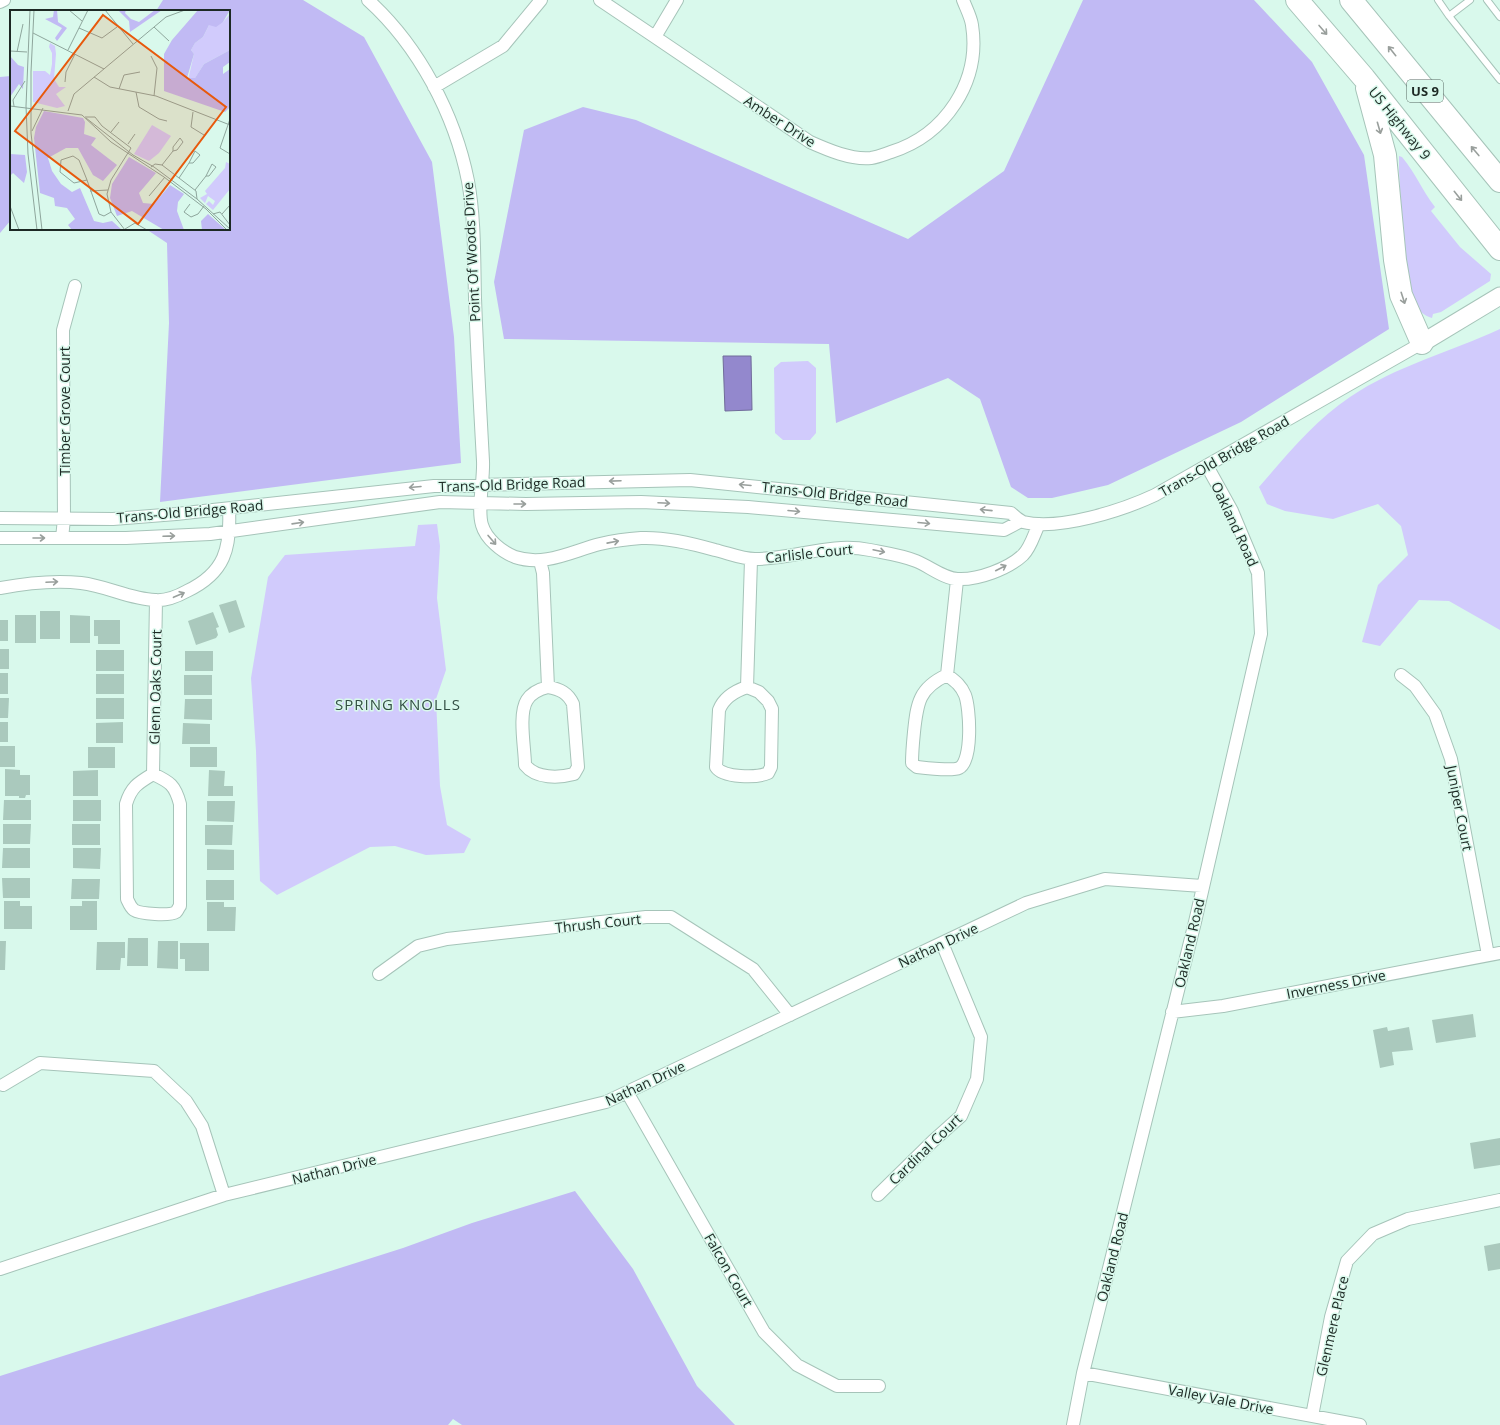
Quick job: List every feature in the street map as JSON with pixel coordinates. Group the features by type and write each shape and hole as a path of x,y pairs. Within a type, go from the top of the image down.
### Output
{"highway":[{"name":"US Highway 9","path":"1297,0 1364,78 1500,249"},
{"name":"US 9","path":"1351,0 1500,181"},
{"path":"1364,78 1382,139 1385,155 1395,260 1401,295 1418,346"}],"street":[{"path":"0,2 4,0"},
{"name":"Point Of Woods Drive","path":"368,0 396,29 434,86 458,142 469,184 473,234 483,467 482,485"},
{"path":"434,86 503,46 541,0"},
{"name":"Amber Drive","path":"600,0 810,142 836,154 871,158 907,147 927,135 947,115 961,97 969,79 973,46 972,24 962,0"},
{"path":"655,37 678,0"},
{"name":"Timber Grove Court","path":"62,538 64,519 63,330 75,286"},
{"name":"Trans-Old Bridge Road","path":"0,518 113,519 229,509 378,490 434,486 690,480 1011,513 1021,521 1039,524 1103,515 1133,506 1167,489 1418,346 1500,296"},
{"name":"Oakland Road","path":"1073,1425 1083,1373 1172,1012 1261,634 1258,573 1232,511 1207,466"},
{"name":"Carlisle Court","path":"482,485 482,525 490,539 500,548 515,557 540,561 599,545 640,538 686,542 751,560 774,558 809,550 855,547 913,560 957,580"},
{"name":"Trans-Old Bridge Road","path":"0,538 149,537 230,531 440,502 482,504 641,502 748,507 1004,530 1021,521"},
{"path":"0,588 57,581 105,587 138,597 156,600 176,597 204,581 216,571 227,550 230,531 229,509"},
{"path":"947,675 957,580 977,577 994,571 1021,556 1028,548 1039,524"},
{"name":"Carlisle Court","path":"747,687 751,560"},
{"path":"540,561 543,573 548,687"},
{"name":"Glenn Oaks Court","path":"153,774 156,600"},
{"path":"947,675 958,683 965,696 969,711 967,758 963,765 958,769 917,767 912,763 917,707 922,694 930,686 947,675"},
{"name":"Juniper Court","path":"1401,675 1415,686 1435,714 1451,759 1494,954"},
{"path":"548,687 559,689 570,697 574,704 578,767 574,774 567,776 540,775 530,771 526,765 523,712 527,700 537,690 548,687"},
{"path":"747,687 759,692 768,701 772,709 771,767 768,773 761,776 726,775 719,772 716,767 719,710 722,702 728,696 737,690 747,687"},
{"path":"153,774 165,780 176,789 180,804 180,906 176,912 169,914 143,913 135,910 127,899 126,804 130,791 141,781 153,774"},
{"name":"Nathan Drive","path":"0,1269 224,1195 606,1102 1026,903 1105,879 1202,886"},
{"name":"Thrush Court","path":"379,974 418,946 447,939 646,917 671,917 753,969 790,1015"},
{"name":"Cardinal Court","path":"878,1195 933,1140 961,1116 977,1079 981,1036 942,943"},
{"name":"Inverness Drive","path":"1172,1012 1223,1006 1494,954"},
{"path":"3,1085 40,1063 154,1071 186,1101 202,1126 224,1195"},
{"name":"Falcon Court","path":"627,1092 764,1332 797,1365 837,1386 879,1386"},
{"name":"Glenmere Place","path":"1312,1416 1331,1316 1347,1261 1373,1234 1408,1219 1500,1200"},
{"name":"Valley Vale Drive","path":"1083,1373 1360,1425"}],"lane":[{"path":"1438,0 1500,80"},
{"path":"1449,16 1470,0"},
{"path":"1487,0 1500,17"}],"shaded area":[{"path":"163,0 303,0 364,37 432,162 454,337 461,463 160,502 169,323 167,243 148,230 230,230 230,10 157,10"},
{"path":"1083,0 1254,0 1312,62 1364,155 1389,329 1241,422 1108,485 1052,498 1028,498 1011,487 980,399 948,378 836,423 829,344 504,339 494,282 524,130 583,107 636,120 908,239 1004,171"},
{"path":"10,76 10,221 0,233 0,77"},
{"path":"1399,156 1402,157 1407,163 1435,207 1431,211 1460,247 1491,274 1490,281 1441,312 1433,314 1432,318 1419,310 1409,284 1402,222"},
{"path":"1500,329 1500,630 1449,601 1419,600 1380,646 1362,642 1378,585 1408,555 1401,526 1378,504 1333,519 1285,511 1267,504 1259,487 1313,428 1337,406 1350,397 1404,368"},
{"path":"723,356 751,356 752,410 725,411"},
{"path":"808,361 816,368 816,433 810,440 783,440 775,433 774,368 781,362"},
{"path":"437,524 440,546 437,598 446,670 436,699 440,786 447,825 471,839 464,853 426,855 395,846 370,847 277,895 260,881 256,751 251,678 268,577 285,555 415,546 418,525"},
{"path":"575,1191 633,1269 697,1386 735,1425 462,1425 453,1419 448,1425 0,1425 0,1376 403,1248 472,1223"}],"building":[{"path":"236,600 245,627 229,633 219,605"},
{"path":"40,611 60,611 60,639 40,639"},
{"path":"213,612 219,627 216,628 218,635 216,638 196,645 188,621"},
{"path":"15,615 36,615 36,643 15,643"},
{"path":"70,615 90,616 90,643 70,643"},
{"path":"0,620 8,620 8,641 0,641"},
{"path":"94,620 120,620 120,644 98,644 98,636 94,636"},
{"path":"0,649 9,649 9,669 0,669"},
{"path":"96,650 124,650 124,671 96,671"},
{"path":"185,651 213,651 213,671 185,671"},
{"path":"0,673 8,673 8,694 0,694"},
{"path":"96,674 124,674 124,694 96,694"},
{"path":"184,675 212,675 212,695 184,695"},
{"path":"0,698 9,698 8,718 0,718"},
{"path":"96,698 124,698 124,719 96,719"},
{"path":"185,699 212,699 212,720 184,719"},
{"path":"0,722 8,722 8,742 0,742"},
{"path":"123,722 123,743 96,743 96,723"},
{"path":"183,723 210,724 210,744 182,744"},
{"path":"0,746 15,746 15,767 0,767"},
{"path":"88,747 115,747 115,768 88,768"},
{"path":"190,747 217,747 217,767 190,767"},
{"path":"5,769 20,770 20,775 30,775 30,795 26,795 25,798 19,798 19,796 5,796"},
{"path":"98,770 98,796 73,796 73,771"},
{"path":"209,770 225,771 224,786 233,786 233,796 208,796"},
{"path":"4,800 31,800 31,820 3,820"},
{"path":"73,800 101,800 101,821 73,821"},
{"path":"207,801 235,801 234,822 207,821"},
{"path":"3,824 31,824 30,844 3,844"},
{"path":"72,824 100,824 100,845 72,845"},
{"path":"205,825 233,825 232,845 205,845"},
{"path":"3,848 30,848 30,868 2,868"},
{"path":"73,848 101,848 100,869 73,868"},
{"path":"207,849 234,850 234,870 207,870"},
{"path":"2,878 30,878 30,898 3,898"},
{"path":"72,879 100,879 99,899 71,899"},
{"path":"206,880 234,880 234,900 206,900"},
{"path":"4,901 20,901 20,906 32,906 32,929 4,929"},
{"path":"82,901 97,901 97,930 70,930 70,906 82,906"},
{"path":"207,902 224,902 224,907 236,907 235,931 207,931"},
{"path":"128,938 148,938 148,966 127,966"},
{"path":"0,941 6,941 5,970 0,970"},
{"path":"158,941 178,941 178,969 157,968"},
{"path":"97,942 125,942 125,958 121,958 120,970 96,970"},
{"path":"180,943 209,943 209,971 185,971 185,959 180,959"},
{"path":"1473,1014 1476,1037 1436,1043 1432,1020"},
{"path":"1387,1027 1388,1031 1409,1027 1413,1050 1392,1052 1394,1065 1380,1068 1373,1030"},
{"path":"1500,1138 1500,1165 1474,1169 1470,1143"},
{"path":"1500,1243 1500,1269 1488,1271 1484,1246"}],"district":[{"name":"SPRING KNOLLS","path":"398,704"}]}
